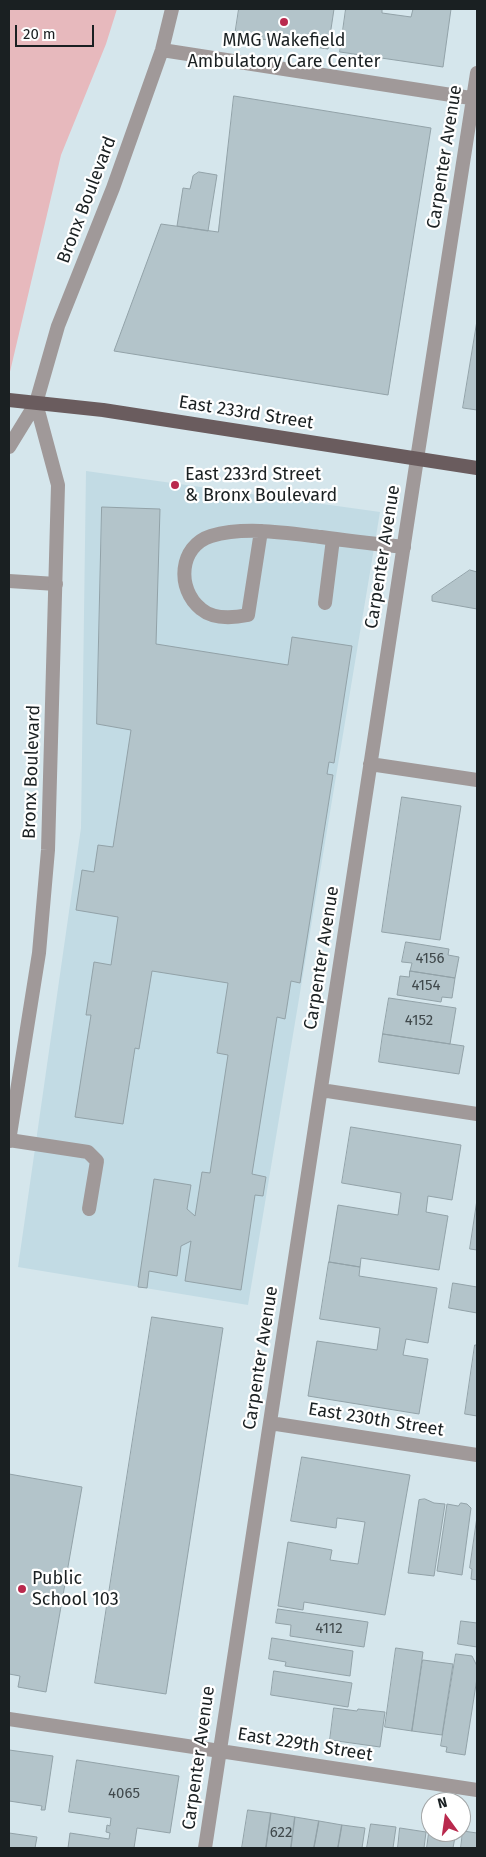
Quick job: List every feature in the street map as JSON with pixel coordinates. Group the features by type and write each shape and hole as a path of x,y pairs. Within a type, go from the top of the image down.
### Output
{"main road":[{"name":"East 233rd Street","path":"9,400 103,410 477,468"}],"street":[{"name":"Bronx Boulevard","path":"9,447 36,403 58,326 113,188 162,50 172,9"},
{"path":"162,50 475,99"},
{"name":"Carpenter Avenue","path":"205,1848 416,459 475,99 477,73"},
{"name":"Bronx Boulevard","path":"9,1141 39,953 46,884 58,485 36,403"},
{"path":"261,531 248,614 233,618 216,616 201,610 191,597 183,579 184,563 194,545 210,536 261,531 404,547"},
{"path":"325,602 334,539"},
{"path":"9,581 56,584"},
{"path":"370,764 477,780"},
{"path":"321,1090 477,1114"},
{"path":"9,1141 88,1152 96,1161 89,1209"},
{"name":"East 230th Street","path":"270,1423 477,1454"},
{"name":"East 229th Street","path":"9,1719 477,1790"}],"shaded area":[{"path":"9,9 117,9 106,44 61,155 9,376"},
{"path":"86,471 380,512 248,1305 18,1267 81,828"}],"building":[{"name":"MMG Wakefield Ambulatory Care Center","path":"239,9 334,9 328,49 235,35"},
{"path":"346,9 382,9 382,13 411,17 413,9 451,9 443,67 340,52"},
{"path":"234,96 431,128 388,395 114,351 161,224 218,232"},
{"path":"199,172 217,175 208,231 177,226 183,188 190,189 193,176"},
{"path":"477,321 477,410 463,408"},
{"path":"102,507 160,509 156,644 288,665 292,637 352,646 334,763 329,762 327,774 333,775 300,983 291,981 285,1019 277,1017 252,1174 266,1177 263,1196 255,1195 241,1290 185,1281 191,1241 181,1246 177,1276 149,1271 147,1288 138,1287 154,1179 191,1185 187,1209 195,1216 202,1172 210,1173 228,1055 217,1053 228,983 152,971 139,1049 135,1048 123,1124 75,1117 91,1015 86,1015 94,962 111,965 118,917 76,910 82,870 94,872 98,845 113,847 131,730 97,724"},
{"path":"470,570 477,572 477,609 432,601 432,596"},
{"path":"402,797 461,806 440,940 382,932"},
{"path":"406,942 449,949 448,955 459,957 455,978 410,971 412,963 402,962"},
{"path":"410,971 455,978 452,998 442,997 441,1002 397,995 400,976 409,977"},
{"path":"389,998 456,1008 450,1044 383,1034"},
{"path":"383,1034 464,1046 459,1074 379,1062"},
{"path":"351,1127 461,1145 452,1200 428,1196 426,1212 448,1216 439,1270 361,1258 360,1267 329,1262 338,1205 398,1215 401,1193 342,1183"},
{"path":"477,1200 477,1250 470,1249"},
{"path":"329,1262 360,1267 359,1276 437,1288 428,1343 406,1339 403,1355 428,1359 419,1414 308,1396 317,1341 377,1350 380,1328 320,1319"},
{"path":"453,1283 477,1287 477,1313 449,1308"},
{"path":"152,1317 223,1328 166,1694 95,1683"},
{"path":"475,1345 477,1345 477,1416 465,1414"},
{"path":"302,1457 410,1475 385,1615 304,1602 303,1610 278,1606 288,1542 332,1550 330,1560 358,1564 365,1522 337,1518 336,1528 291,1521"},
{"path":"9,1474 82,1487 46,1692 18,1687 20,1676 9,1674"},
{"path":"425,1499 434,1503 445,1504 434,1576 408,1573 419,1500"},
{"path":"461,1503 467,1504 471,1508 462,1575 437,1571 447,1504 458,1506"},
{"path":"477,1517 477,1580 471,1579 472,1569 470,1568"},
{"path":"278,1609 368,1622 364,1647 290,1636 291,1625 276,1623"},
{"path":"461,1621 477,1623 477,1647 458,1644"},
{"path":"272,1638 353,1651 350,1676 285,1666 286,1662 269,1659"},
{"path":"396,1648 423,1652 412,1731 385,1727"},
{"path":"456,1654 472,1656 477,1666 477,1678 465,1755 446,1752 447,1747 441,1746"},
{"path":"423,1660 453,1664 442,1735 412,1731"},
{"path":"274,1671 352,1683 348,1707 271,1695"},
{"path":"334,1708 385,1712 380,1747 330,1740"},
{"path":"9,1750 53,1756 45,1810 41,1810 42,1806 9,1801"},
{"path":"77,1760 179,1776 170,1833 137,1828 134,1848 68,1848 70,1833 109,1839 110,1833 106,1832 107,1825 110,1826 111,1818 69,1812"},
{"path":"248,1810 271,1813 266,1848 242,1848"},
{"path":"271,1813 295,1817 291,1848 266,1848"},
{"path":"295,1817 319,1821 314,1848 291,1848"},
{"path":"319,1821 342,1825 338,1848 314,1848"},
{"path":"371,1824 396,1827 393,1848 367,1848"},
{"path":"342,1825 365,1828 362,1848 338,1848"},
{"path":"400,1828 421,1831 421,1842 425,1842 424,1848 398,1848"},
{"path":"471,1832 477,1833 477,1848 461,1848 462,1842 471,1842"},
{"path":"9,1833 37,1837 35,1848 9,1848"},
{"path":"428,1842 454,1842 453,1848 427,1848"}],"place":[{"name":"MMG Wakefield Ambulatory Care Center","path":"284,22"},
{"name":"East 233rd Street & Bronx Boulevard","path":"175,485"},
{"name":"Public School 103","path":"22,1589"}]}
